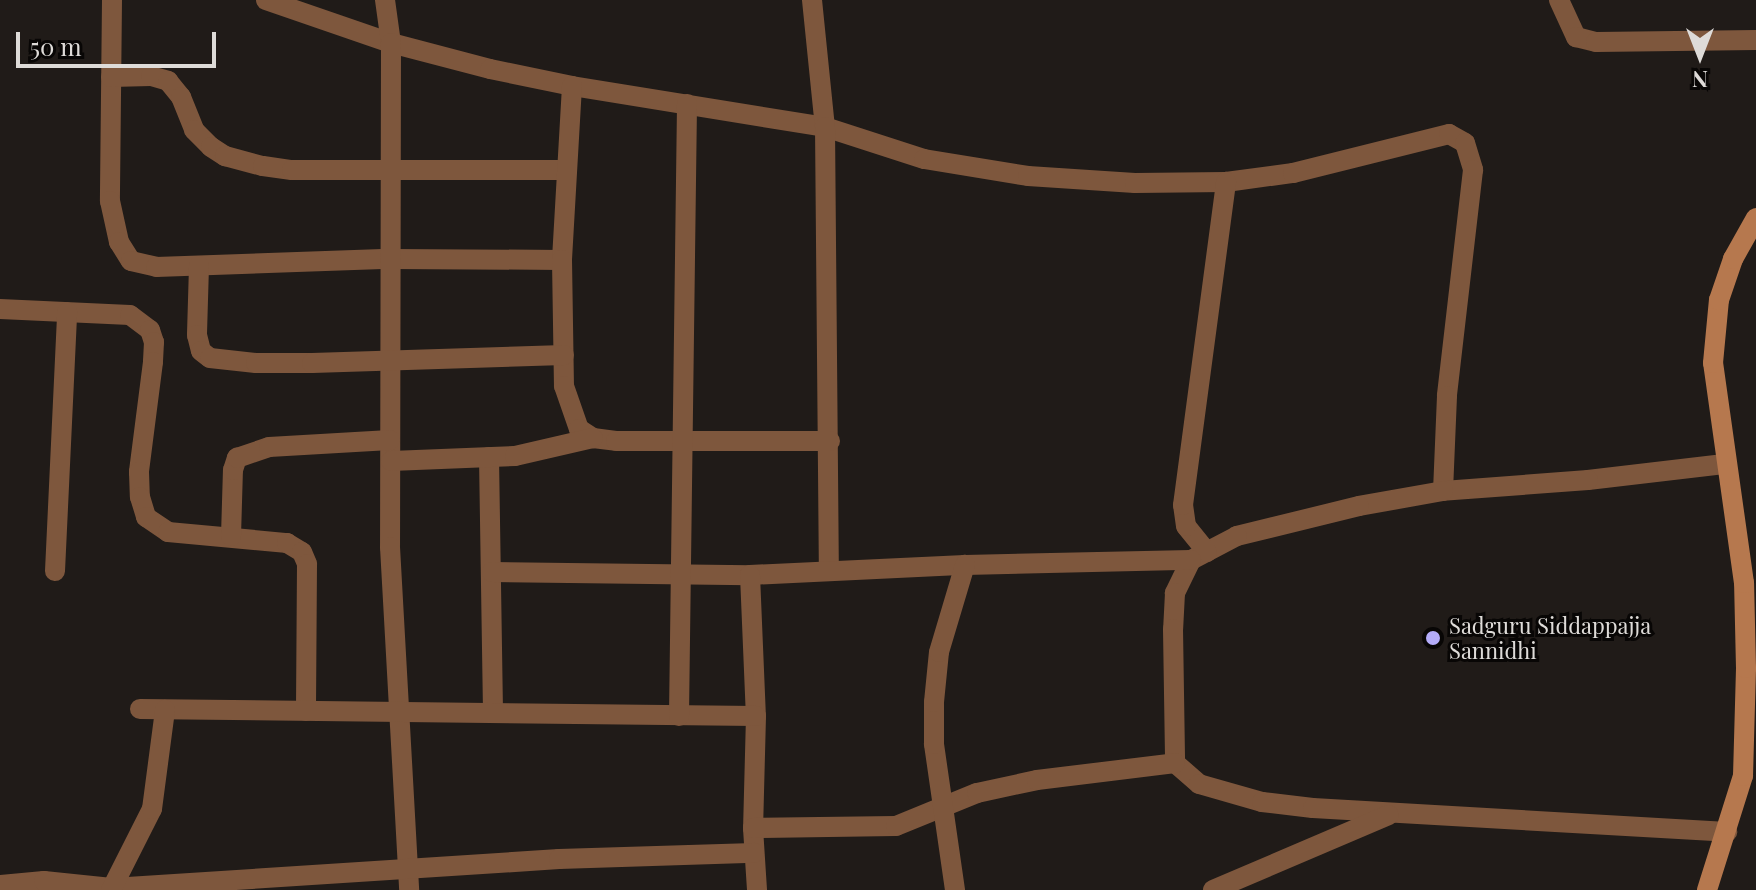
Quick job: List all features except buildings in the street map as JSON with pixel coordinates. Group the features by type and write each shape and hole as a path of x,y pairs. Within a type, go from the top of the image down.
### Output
{"main road":[{"path":"1707,890 1750,776 1744,583 1724,464 1713,363 1719,300 1733,259 1756,218"}],"street":[{"path":"112,0 110,201 119,242 131,261 156,267 390,259 562,260"},
{"path":"266,0 391,43 572,86 825,127 924,159 1028,176 1135,183 1226,182 1293,173 1449,134 1465,143 1473,170 1472,203 1447,396 1443,491"},
{"path":"385,0 391,43 390,547 397,712 409,880"},
{"path":"812,0 825,127 829,571"},
{"path":"1559,0 1576,37 1596,42 1756,40"},
{"path":"111,77 151,76 168,81 181,97 194,130 225,156 292,170 567,170"},
{"path":"572,86 562,260 564,386 571,414 579,429 593,438"},
{"path":"679,716 687,104"},
{"path":"1199,556 1186,526 1183,505 1226,182"},
{"path":"199,266 197,335 201,351 210,358 256,363 564,355"},
{"path":"0,309 130,315 150,330 153,362 139,472 140,497 146,517 168,532 287,543 302,552 307,564 306,711"},
{"path":"55,571 67,312"},
{"path":"231,536 233,470 237,458 251,450 300,443 489,457 545,451 593,438 684,443 830,441"},
{"path":"489,457 493,713"},
{"path":"492,572 750,575 1199,556 1237,536 1359,506 1443,491 1724,464"},
{"path":"1175,763 1175,593 1199,556"},
{"path":"955,890 934,744 934,702 939,652 965,565"},
{"path":"750,575 756,716 753,828 757,890"},
{"path":"140,709 756,716"},
{"path":"112,889 152,809 165,710"},
{"path":"753,828 896,826 977,793 1037,780 1175,763 1199,784 1262,802 1395,813 1727,832"},
{"path":"1213,890 1395,813"},
{"path":"0,885 44,881 112,889 409,880 642,855 754,853"}],"place":[{"name":"Sadguru Siddappajja Sannidhi","path":"1433,638"}]}
